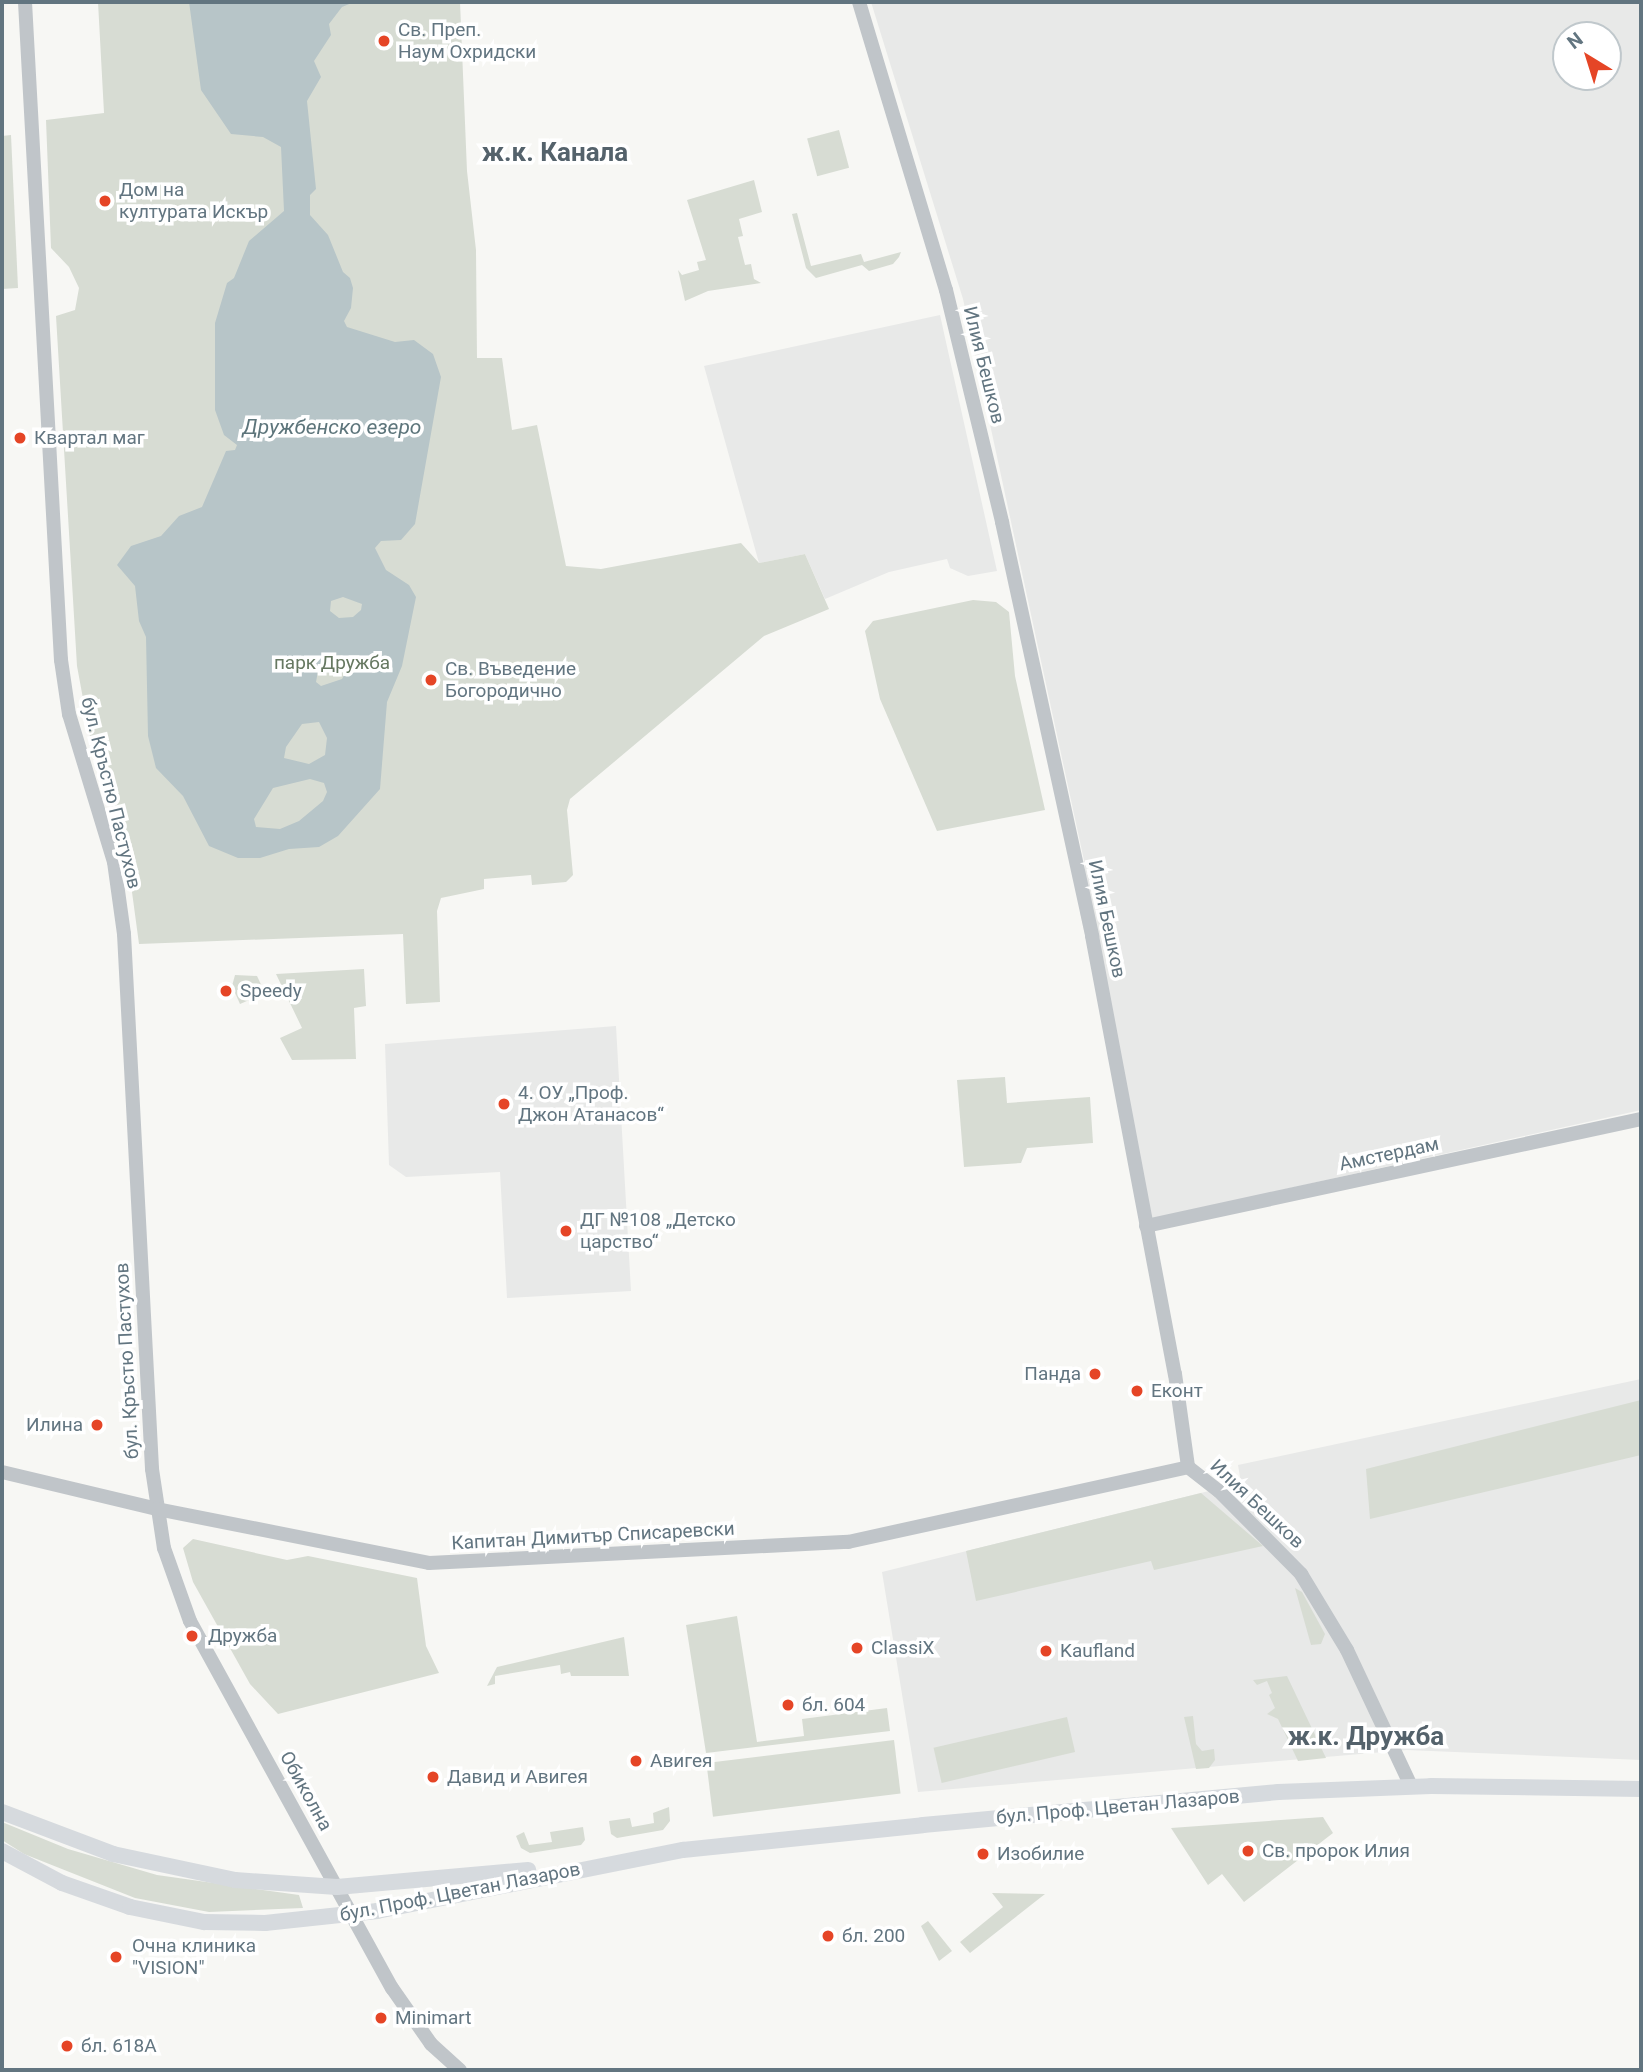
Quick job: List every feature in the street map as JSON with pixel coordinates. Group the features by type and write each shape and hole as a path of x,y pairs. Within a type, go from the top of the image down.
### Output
{"main road":[{"name":"бул. Проф. Цветан Лазаров","path":"2,1851 106,1900 186,1919 254,1924 352,1915 683,1850 936,1824 1278,1792 1411,1786 1641,1789"},
{"name":"бул. Проф. Цветан Лазаров","path":"2,1812 159,1867 235,1880 337,1887 597,1865"}],"street":[{"name":"бул. Кръстю Пастухов","path":"25,2 61,660 69,714 114,862 124,934 157,1509"},
{"name":"Илия Бешков","path":"859,2 909,158 993,483 1092,936 1175,1374 1188,1467 1219,1491 1301,1574 1347,1650 1411,1786"},
{"name":"Амстердам","path":"1146,1226 1641,1119"},
{"name":"Капитан Димитър Списаревски","path":"2,1472 157,1509 411,1561 482,1561 848,1542 1188,1467"},
{"name":"Обиколна","path":"157,1509 164,1548 190,1621 413,2022 460,2070"}],"shaded area":[{"path":"871,2 1641,2 1641,1110 1147,1220 1080,912 1085,865 963,299"},
{"path":"940,315 997,571 968,576 950,568 947,559 889,572 825,599 805,554 759,563 704,366"},
{"name":"4. ОУ „Проф. Джон Атанасов“","path":"616,1026 631,1291 507,1298 500,1172 406,1177 389,1165 385,1044"},
{"path":"1641,1379 1641,1760 1407,1750 918,1792 882,1572 1241,1483 1238,1465"}],"green space":[{"name":"парк Дружба","path":"98,2 460,2 467,171 476,250 477,358 502,358 512,430 537,425 566,566 601,569 741,543 759,563 805,554 829,609 764,636 570,799 567,810 573,875 566,882 532,885 531,875 484,879 484,889 441,898 437,911 440,1002 406,1004 403,934 139,944 127,855 91,742 77,666 56,316 75,310 79,288 69,267 51,248 46,120 104,113"},
{"path":"839,130 849,168 817,176 807,139"},
{"path":"11,135 18,288 2,289 2,136"},
{"path":"754,180 762,212 739,219 743,236 738,237 745,265 751,264 754,279 761,283 708,291 685,301 678,270 682,275 699,270 697,262 706,260 687,200"},
{"path":"797,213 811,266 861,254 864,262 901,252 899,257 893,264 869,271 862,265 816,278 806,268 792,214"},
{"path":"973,600 996,602 1009,612 1015,676 1045,810 937,831 880,699 865,631 873,621"},
{"path":"364,969 366,1006 354,1008 356,1059 292,1060 280,1038 302,1028 276,974"},
{"path":"235,975 257,976 265,993 240,1004 232,986"},
{"path":"1005,1077 1007,1103 1090,1097 1093,1143 1027,1148 1021,1163 964,1167 957,1080"},
{"path":"1641,1400 1641,1455 1370,1519 1366,1469"},
{"path":"1201,1493 1263,1546 1154,1570 1151,1561 976,1601 966,1551"},
{"path":"193,1539 287,1560 308,1556 417,1578 426,1646 439,1673 278,1714 250,1684 193,1582 183,1548"},
{"path":"1295,1588 1302,1592 1325,1634 1321,1644 1311,1645"},
{"path":"737,1616 757,1742 804,1736 802,1719 887,1708 890,1731 706,1753 686,1625"},
{"path":"624,1637 629,1676 571,1676 570,1672 561,1674 560,1665 495,1676 495,1684 487,1686 497,1667"},
{"path":"1287,1676 1326,1758 1298,1761 1278,1719 1267,1714 1275,1708 1269,1695 1272,1693 1267,1681 1257,1685 1253,1680"},
{"path":"1193,1716 1196,1744 1202,1751 1214,1749 1215,1760 1209,1768 1196,1769 1184,1717"},
{"path":"1067,1717 1075,1752 942,1783 934,1748"},
{"path":"894,1740 901,1794 713,1817 706,1763"},
{"path":"669,1807 670,1821 663,1830 617,1838 611,1834 609,1821 630,1818 632,1827 654,1823 653,1813"},
{"path":"1323,1817 1333,1833 1244,1902 1222,1874 1208,1885 1171,1828"},
{"path":"2,1822 68,1849 157,1875 299,1895 303,1908 209,1912 135,1898 24,1854 2,1840"},
{"path":"583,1827 585,1840 581,1845 530,1853 521,1848 516,1836 524,1832 529,1845 552,1842 550,1832"},
{"path":"992,1893 1045,1894 970,1953 960,1942 1003,1907"},
{"path":"928,1921 952,1951 939,1961 921,1926"}],"water":[{"name":"Дружбенско езеро","path":"189,2 354,2 342,7 329,24 331,35 314,61 321,77 307,101 316,189 310,195 310,215 328,235 343,272 350,278 353,288 351,308 344,321 347,327 395,342 414,340 433,354 441,377 415,524 401,540 381,541 375,548 386,570 409,585 416,597 402,666 387,702 380,789 338,836 319,847 289,849 260,858 238,858 209,846 183,796 156,768 148,736 146,637 139,621 135,586 117,565 131,546 161,536 179,516 202,507 226,451 235,450 237,445 224,435 215,410 215,323 227,283 234,278 249,241 284,211 281,147 263,137 231,134 201,90","holes":["343,597 362,604 361,610 353,617 339,618 330,611 331,601","341,655 349,667 342,679 321,686 316,682 318,671 331,656","319,722 327,738 325,755 309,764 284,758 286,747 302,724","310,779 324,783 327,792 323,801 299,821 280,829 256,827 254,819 273,788"]}],"place":[{"name":"Св. Преп. Наум Охридски","path":"384,41"},
{"name":"Дом на културата Искър","path":"105,201"},
{"name":"Квартал маг","path":"20,438"},
{"name":"Св. Въведение Богородично","path":"431,680"},
{"name":"Speedy","path":"226,991"},
{"name":"4. ОУ „Проф. Джон Атанасов“","path":"504,1104"},
{"name":"ДГ №108 „Детско царство“","path":"566,1231"},
{"name":"Панда","path":"1095,1374"},
{"name":"Еконт","path":"1137,1391"},
{"name":"Илина","path":"97,1425"},
{"name":"Дружба","path":"192,1636"},
{"name":"ClassiX","path":"857,1648"},
{"name":"Kaufland","path":"1046,1651"},
{"name":"бл. 604","path":"788,1705"},
{"name":"Авигея","path":"636,1761"},
{"name":"Давид и Авигея","path":"433,1777"},
{"name":"Св. пророк Илия","path":"1248,1851"},
{"name":"Изобилие","path":"983,1854"},
{"name":"бл. 200","path":"828,1936"},
{"name":"Очна клиника \"VISION\"","path":"116,1957"},
{"name":"Minimart","path":"381,2018"},
{"name":"бл. 618А","path":"67,2046"}],"district":[{"name":"ж.к. Канала","path":"555,153"},
{"name":"ж.к. Дружба","path":"1366,1737"}]}
